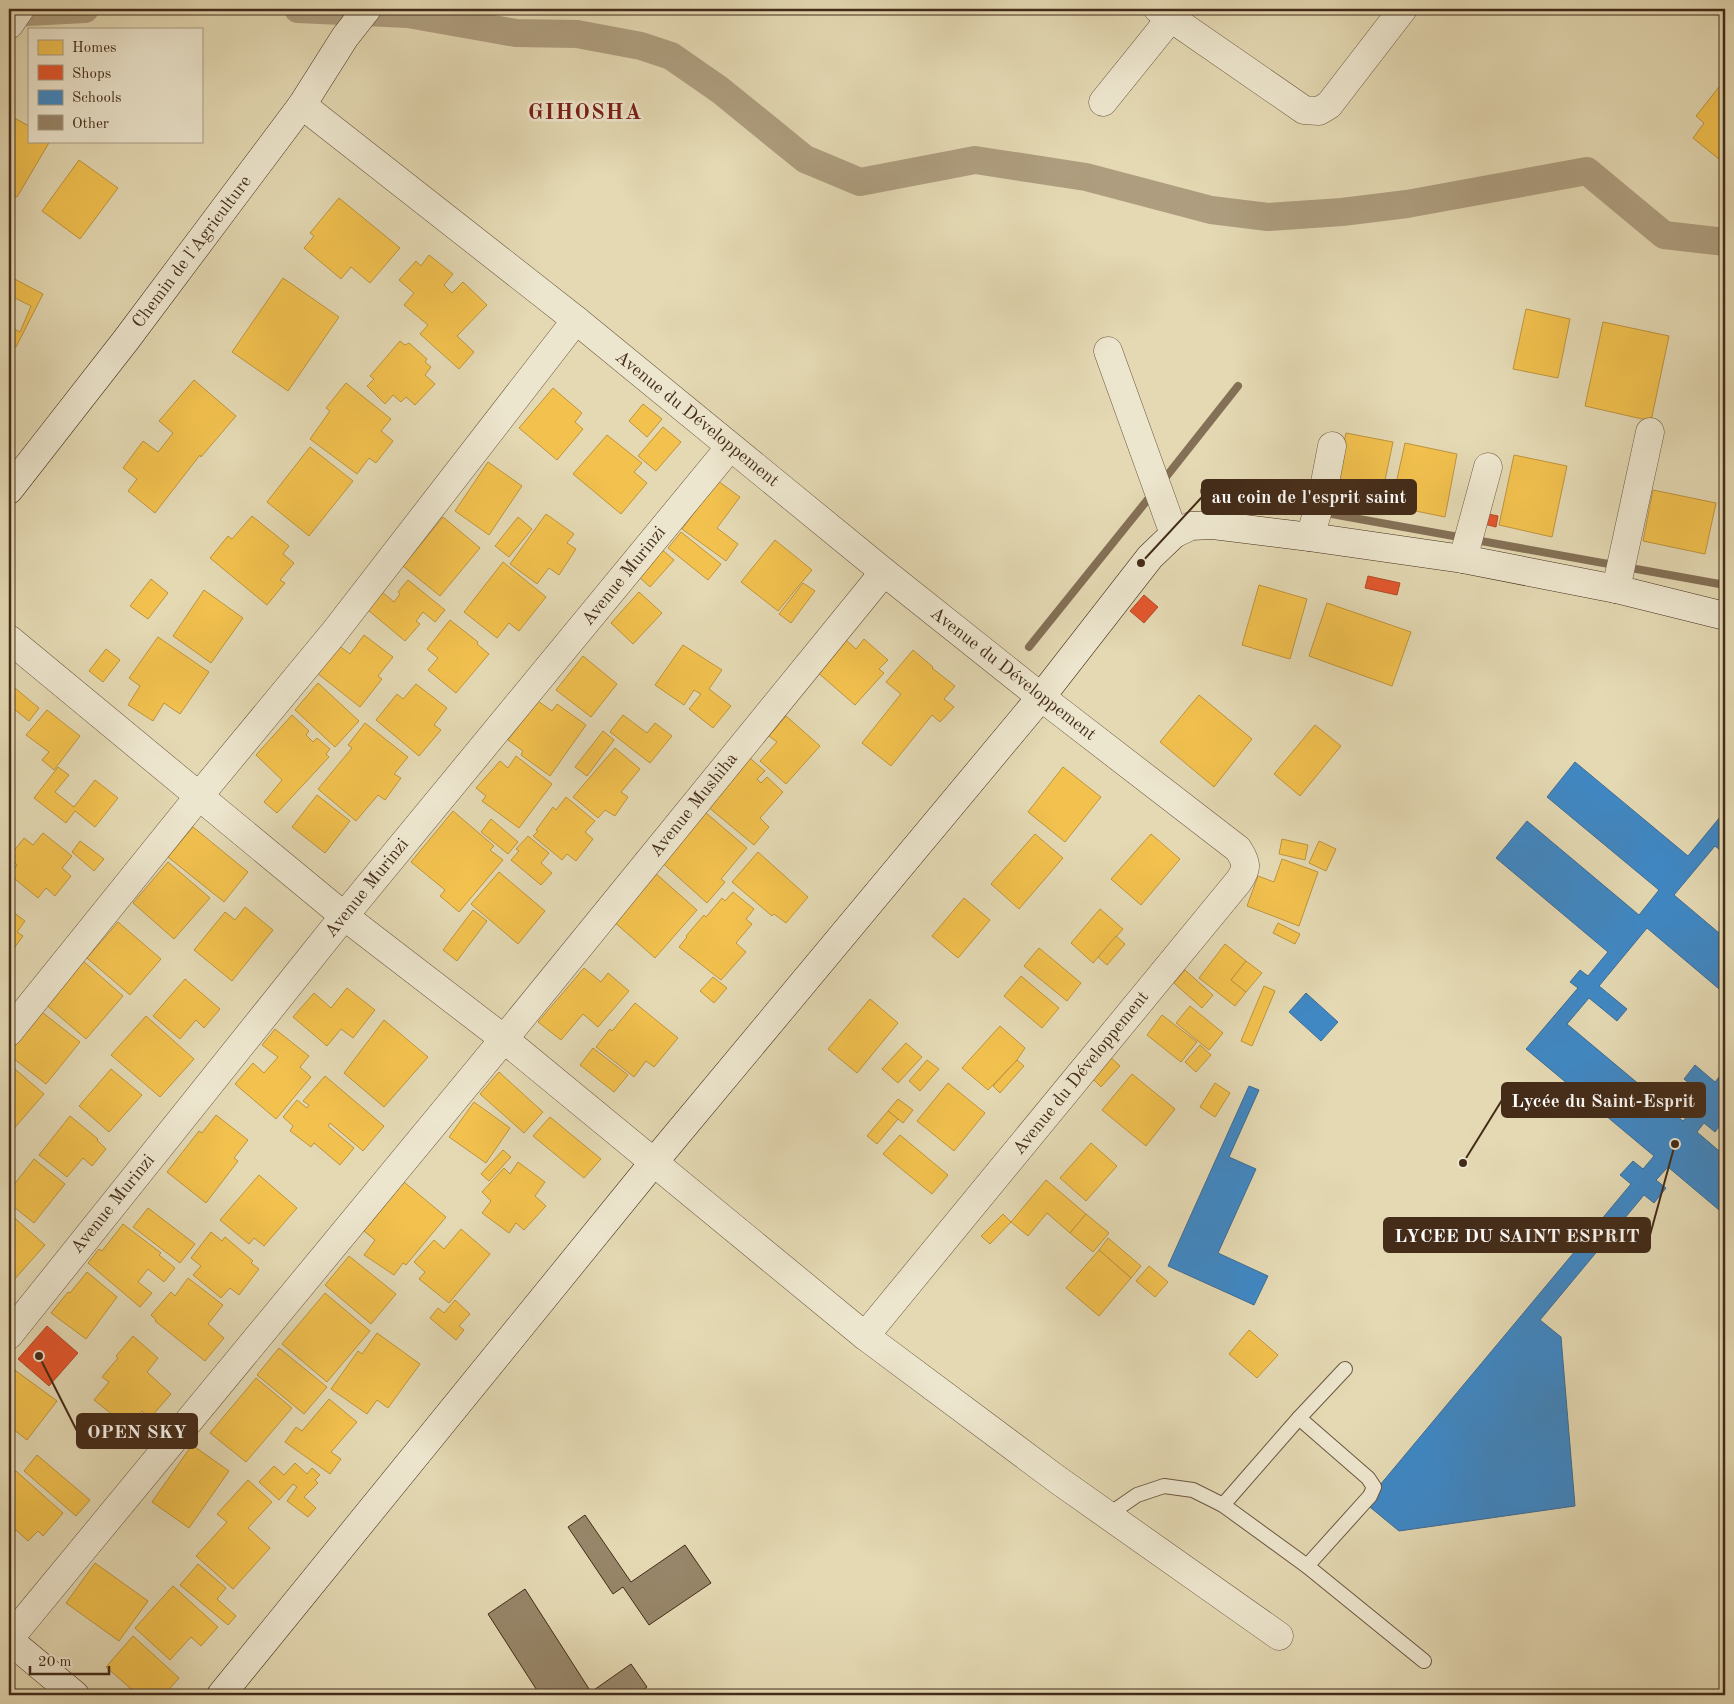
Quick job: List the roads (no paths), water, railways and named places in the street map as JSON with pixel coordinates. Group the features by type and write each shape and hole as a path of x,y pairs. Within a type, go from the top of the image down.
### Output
{"street":[{"name":"Chemin de l'Agriculture","path":"9,490 126,340 302,105 346,37 367,9"},
{"path":"1103,102 1169,12 1304,110 1319,111 1329,105 1403,9"},
{"name":"Avenue du Développement","path":"302,105 576,320 884,572 1041,697 1238,849 1245,860 1245,872 1238,882 865,1336"},
{"path":"9,1032 198,796 333,634 576,320"},
{"path":"1108,350 1174,534"},
{"path":"1616,589 1650,432"},
{"path":"1310,537 1323,493 1332,446"},
{"name":"Avenue Murinzi","path":"9,1335 344,916 730,447"},
{"path":"1463,559 1488,467"},
{"path":"221,1695 654,1162 1041,697 1150,557 1174,534 1191,526 1213,525 1463,559 1616,589 1725,616"},
{"name":"Avenue Mushiha","path":"9,1639 504,1039 884,572"},
{"path":"9,639 344,916 504,1039 865,1336 1058,1480 1279,1636"},
{"path":"9,1639 75,1695"}],"lane":[{"path":"1223,1505 1299,1418 1345,1369"},
{"path":"1299,1418 1368,1478 1374,1487 1370,1496 1307,1566"},
{"path":"1108,1515 1138,1495 1164,1486 1193,1490 1223,1505 1307,1566 1424,1660"}],"waterway":[{"path":"9,13 85,9"},
{"path":"298,9 408,14 516,33 577,34 641,46 671,56 720,90 805,159 860,182 975,160 1086,177 1211,210 1268,217 1342,212 1407,204 1587,171 1664,235 1725,242"},
{"path":"1162,482 1238,386"},
{"path":"1204,491 1725,585"},
{"path":"1029,647 1153,493"}],"place":[{"name":"au coin de l'esprit saint","path":"1141,563"},
{"name":"LYCEE DU SAINT ESPRIT","path":"1675,1144"},
{"name":"Lycée du Saint-Esprit","path":"1463,1163"},
{"name":"OPEN SKY","path":"39,1356"}],"district":[{"name":"GIHOSHA","path":"585,113"}]}
